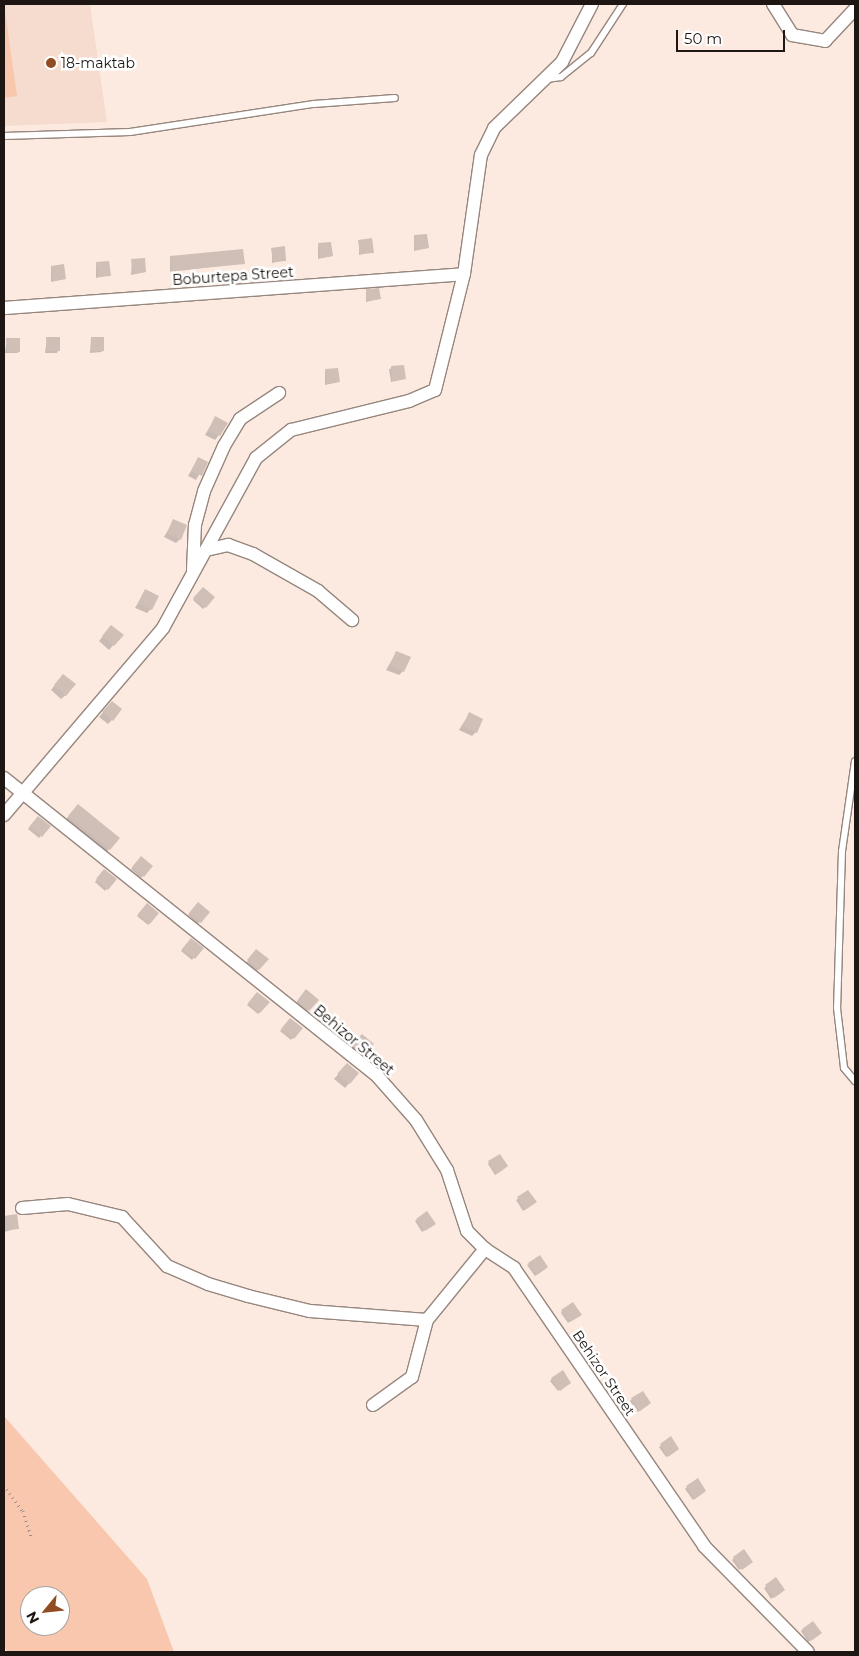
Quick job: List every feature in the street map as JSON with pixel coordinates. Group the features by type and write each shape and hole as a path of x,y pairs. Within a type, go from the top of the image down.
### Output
{"street":[{"path":"4,814 163,628 256,458 291,430 409,401 435,390 464,274 481,155 494,128 562,62 592,4"},
{"path":"773,4 792,35 825,41 855,9"},
{"name":"Boburtepa Street","path":"4,308 464,274"},
{"path":"193,573 195,525 204,491 224,446 240,419 279,393"},
{"path":"206,550 228,545 252,554 318,591 352,620"},
{"name":"Behizor Street","path":"4,778 378,1077 421,1128 447,1170 467,1230 485,1249 514,1268 704,1546 808,1652"},
{"path":"22,1208 68,1204 122,1217 167,1266 208,1284 248,1296 310,1311 427,1320"},
{"path":"373,1405 412,1377 427,1320 485,1249"}],"lane":[{"path":"544,79 561,77 591,53 623,4"},
{"path":"4,136 130,132 314,104 395,98"},
{"path":"855,761 842,851 837,1008 844,1068 855,1081"}],"path":[{"path":"4,1485 23,1511 32,1538"}],"shaded area":[{"name":"18-maktab","path":"4,4 90,4 107,122 4,126"},
{"path":"4,4 17,96 4,98"},
{"path":"4,1416 147,1579 174,1652 9,1652 4,1648"}],"building":[{"path":"427,234 429,248 415,250 414,235"},
{"path":"372,238 374,253 360,254 358,240"},
{"path":"331,242 333,256 320,258 318,243"},
{"path":"285,246 286,261 273,262 271,248"},
{"path":"243,249 245,264 172,271 170,256"},
{"path":"145,258 146,272 133,274 131,259"},
{"path":"109,261 111,276 98,277 96,262"},
{"path":"64,264 66,279 53,281 51,266"},
{"path":"379,288 381,299 367,301 366,289"},
{"path":"46,337 60,337 60,351 47,351"},
{"path":"91,337 104,337 104,351 91,351"},
{"path":"6,338 20,338 20,352 7,352"},
{"path":"404,365 406,379 392,381 391,366"},
{"path":"338,368 340,382 327,383 325,369"},
{"path":"215,416 228,423 220,436 208,431"},
{"path":"198,457 208,462 202,476 191,471"},
{"path":"173,519 187,525 181,540 167,533"},
{"path":"203,587 215,597 206,608 193,598"},
{"path":"145,589 159,596 152,610 138,603"},
{"path":"111,625 124,635 114,646 102,636"},
{"path":"396,651 411,657 404,672 390,665"},
{"path":"63,674 76,684 66,696 54,685"},
{"path":"112,701 122,709 113,721 102,712"},
{"path":"469,712 483,719 477,733 463,726"},
{"path":"78,804 120,838 110,850 68,816"},
{"path":"38,816 51,826 42,837 29,827"},
{"path":"141,856 153,866 144,877 132,867"},
{"path":"104,869 117,879 108,890 96,879"},
{"path":"198,902 210,912 201,923 189,913"},
{"path":"147,903 159,913 150,924 138,914"},
{"path":"191,938 204,948 195,959 182,949"},
{"path":"256,949 269,959 259,970 247,960"},
{"path":"306,989 319,1000 309,1011 297,1001"},
{"path":"257,992 270,1002 260,1013 248,1003"},
{"path":"290,1018 303,1028 294,1039 281,1029"},
{"path":"362,1034 374,1044 365,1055 352,1045"},
{"path":"347,1063 359,1073 350,1084 337,1074"},
{"path":"500,1154 508,1166 497,1174 488,1161"},
{"path":"528,1190 537,1202 525,1210 517,1197"},
{"path":"427,1211 436,1224 425,1231 416,1219"},
{"path":"17,1214 19,1229 6,1230 4,1216"},
{"path":"540,1255 548,1267 537,1275 528,1263"},
{"path":"573,1302 582,1315 570,1322 561,1310"},
{"path":"563,1370 571,1383 560,1391 551,1378"},
{"path":"643,1391 651,1403 640,1411 631,1398"},
{"path":"671,1436 679,1449 668,1457 660,1444"},
{"path":"698,1478 706,1491 695,1499 686,1486"},
{"path":"744,1549 753,1562 742,1570 733,1557"},
{"path":"776,1577 785,1590 774,1598 765,1585"},
{"path":"813,1621 822,1633 811,1641 802,1629"}],"place":[{"name":"18-maktab","path":"51,63"}]}
